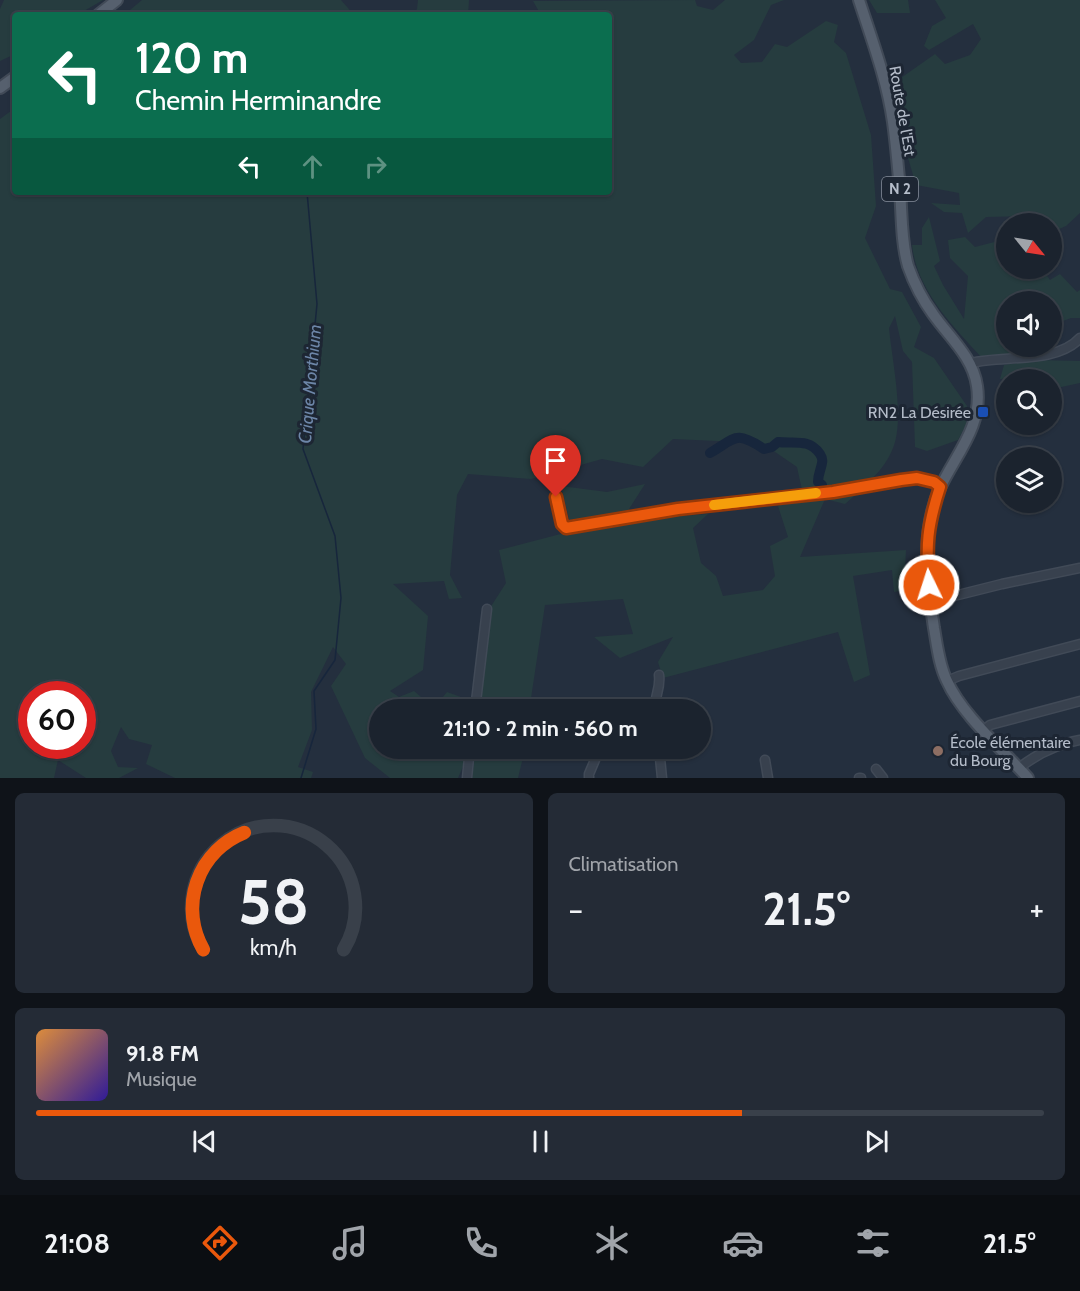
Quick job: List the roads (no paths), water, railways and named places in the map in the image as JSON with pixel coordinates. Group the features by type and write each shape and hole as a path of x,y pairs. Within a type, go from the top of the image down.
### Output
{"main road":[{"path":"102,12 117,0"},
{"name":"Route de l'Est","path":"859,0 885,83 893,122 903,240 908,264 915,285 932,314 971,363 978,387 979,400 976,417 967,440 940,487 928,530 930,602 937,642 947,681 960,702 1028,778"}],"street":[{"path":"971,363 1054,353 1080,338"},
{"path":"556,497 562,524 566,528 678,509 833,492 917,478 934,482 940,487"},
{"path":"930,602 1080,568"},
{"path":"476,699 486,609"},
{"path":"947,681 1080,644"},
{"path":"655,699 660,686 659,675"},
{"path":"984,730 990,725 1080,701"},
{"path":"1019,768 1057,745 1080,740"},
{"path":"467,778 469,759"},
{"path":"589,778 595,759"},
{"path":"660,759 662,778"},
{"path":"765,760 768,778"},
{"path":"876,769 883,778"}],"waterway":[{"name":"Crique Morthium","path":"301,778 316,729 314,691 335,660 341,598 335,536 303,449 317,304 307,195"},
{"path":"710,453 736,438 747,440 764,449 778,442 806,444 816,449 822,457 818,477 818,482 822,485"}],"place":[{"name":"RN2 La Désirée","path":"983,412"},
{"name":"École élémentaire du Bourg","path":"938,751"}]}
